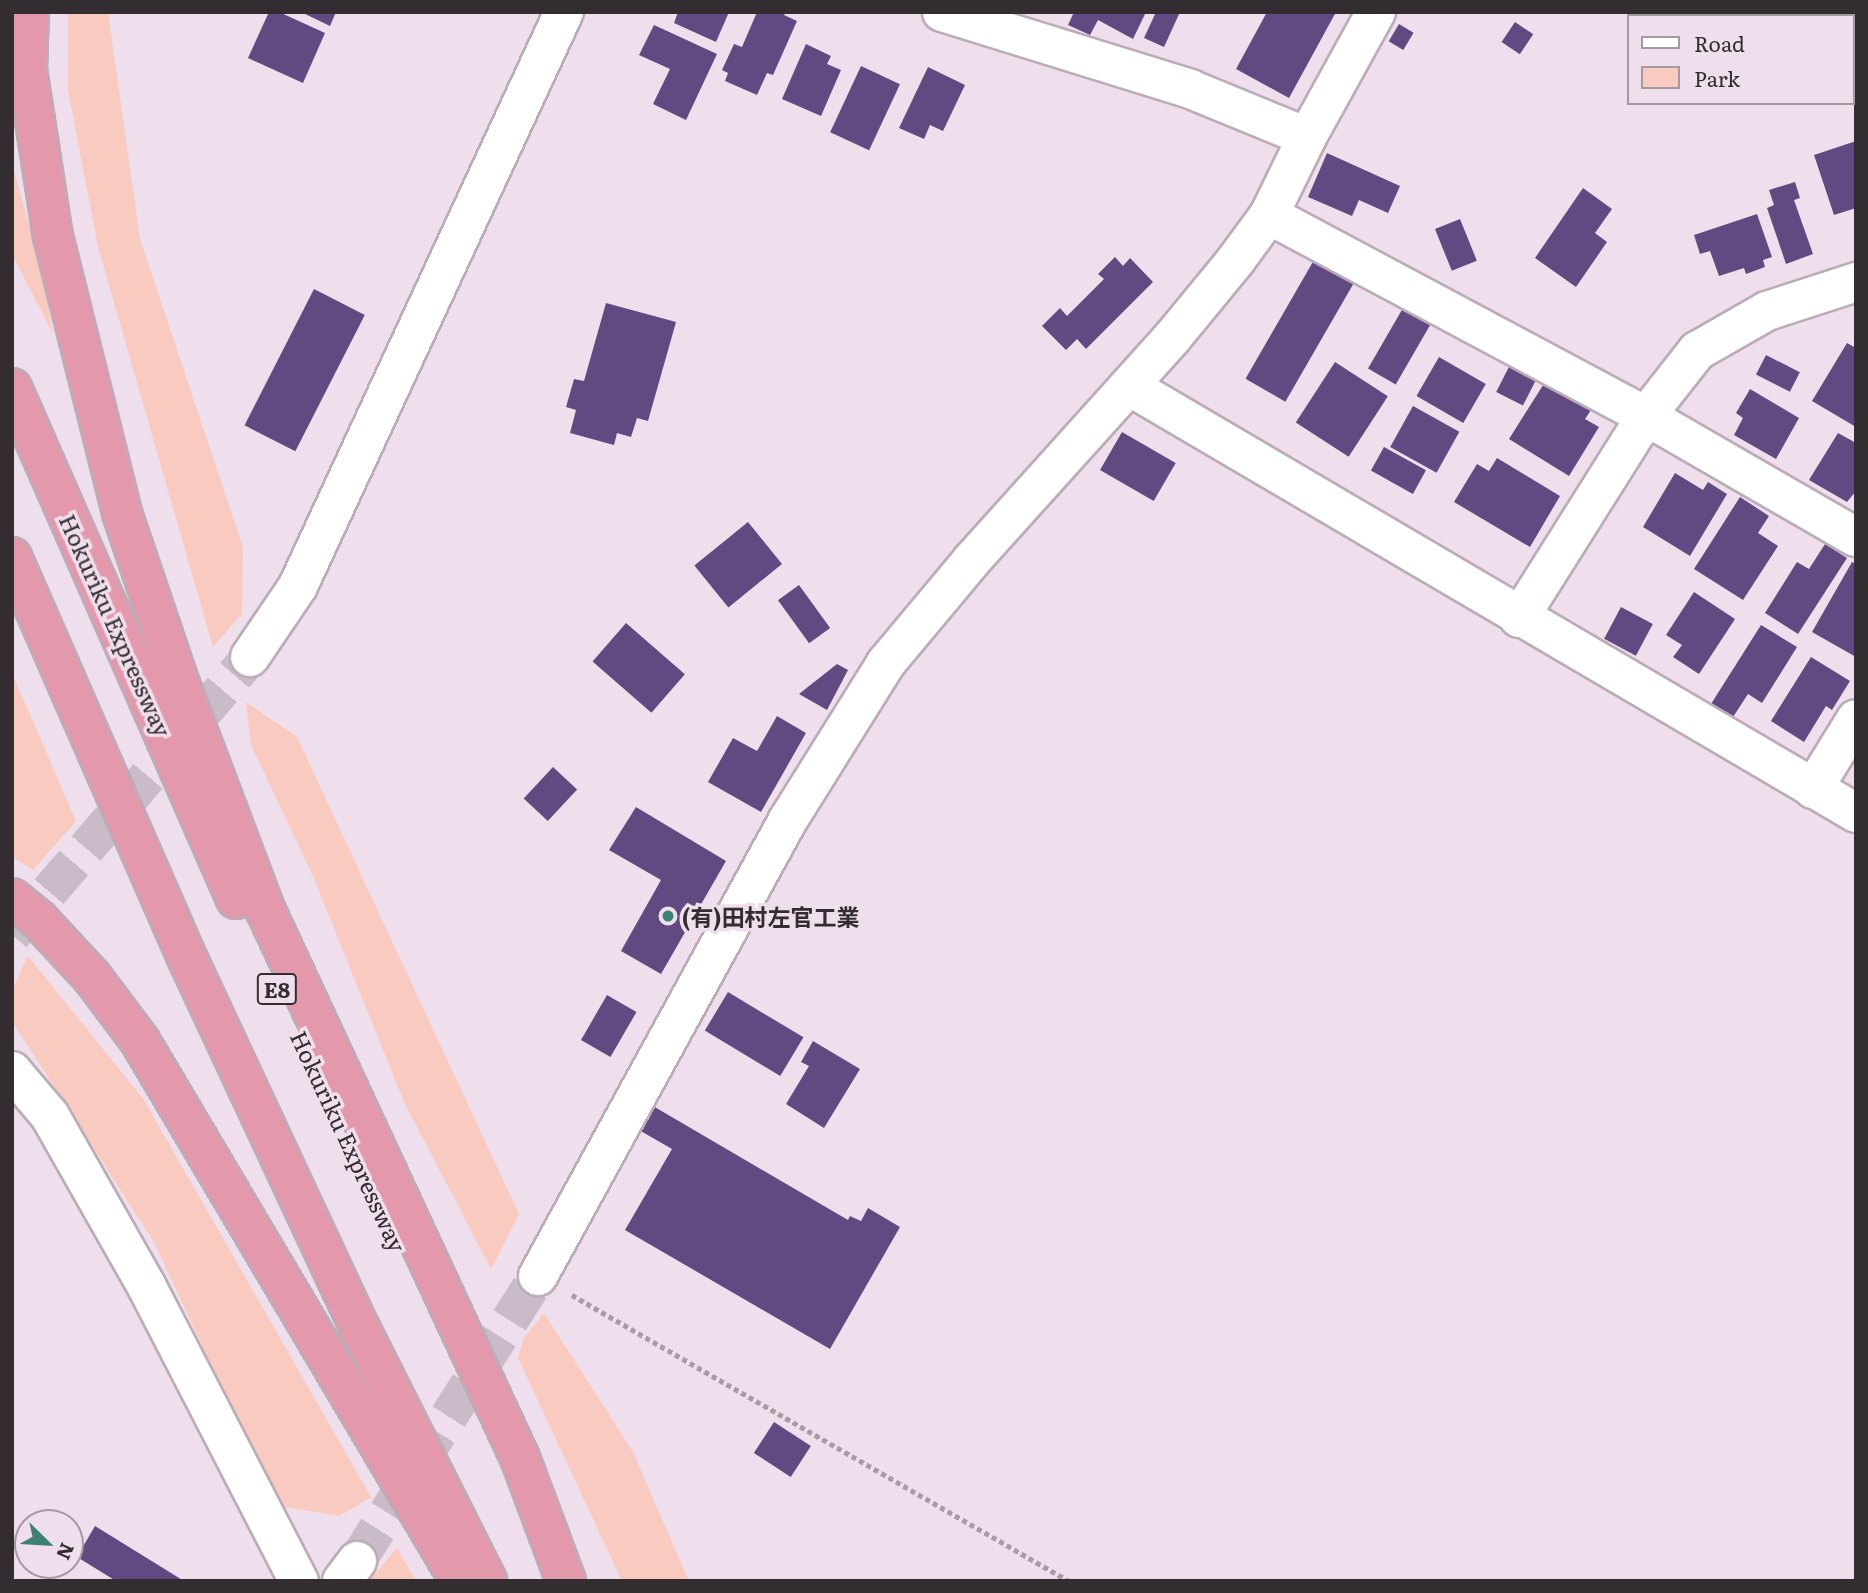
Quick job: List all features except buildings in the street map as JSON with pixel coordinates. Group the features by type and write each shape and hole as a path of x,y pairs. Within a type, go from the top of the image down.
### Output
{"highway":[{"path":"29,12 27,69 53,236 122,513 180,684 265,909 520,1458 565,1581"},
{"name":"Hokuriku Expressway","path":"12,388 244,919 418,1289 565,1581"},
{"path":"12,557 190,964 361,1330 486,1581"},
{"path":"12,898 39,920 92,977 140,1041 460,1581"}],"street":[{"path":"250,657 298,586 564,12"},
{"path":"942,12 1039,26 1307,137"},
{"path":"538,1276 788,820 886,663 972,560 1180,328 1269,215 1307,137 1376,12"},
{"path":"1269,215 1646,416 1856,537"},
{"path":"1519,618 1646,416 1697,351 1767,311 1856,282"},
{"path":"1129,386 1519,618 1856,813"},
{"path":"1813,789 1856,719"},
{"path":"12,1071 50,1116 141,1275 299,1581"}],"path":[{"path":"538,1276 1069,1581"}],"green space":[{"path":"68,12 108,12 140,239 243,547 242,614 213,647 98,247 68,90"},
{"path":"12,163 44,279 53,334 12,254"},
{"path":"12,673 76,821 33,870 12,857"},
{"path":"246,702 297,737 519,1214 491,1269 404,1102 313,876 251,745"},
{"path":"28,956 144,1100 371,1497 339,1516 285,1507 241,1430 155,1244 12,1021 12,990"},
{"path":"544,1313 633,1452 689,1581 622,1581 518,1358 524,1338"},
{"path":"397,1548 416,1581 369,1581"}],"tunnel":[{"path":"12,935 250,657"},
{"path":"357,1561 538,1276"}],"place":[{"name":"(有)田村左官工業","path":"668,916"}]}
